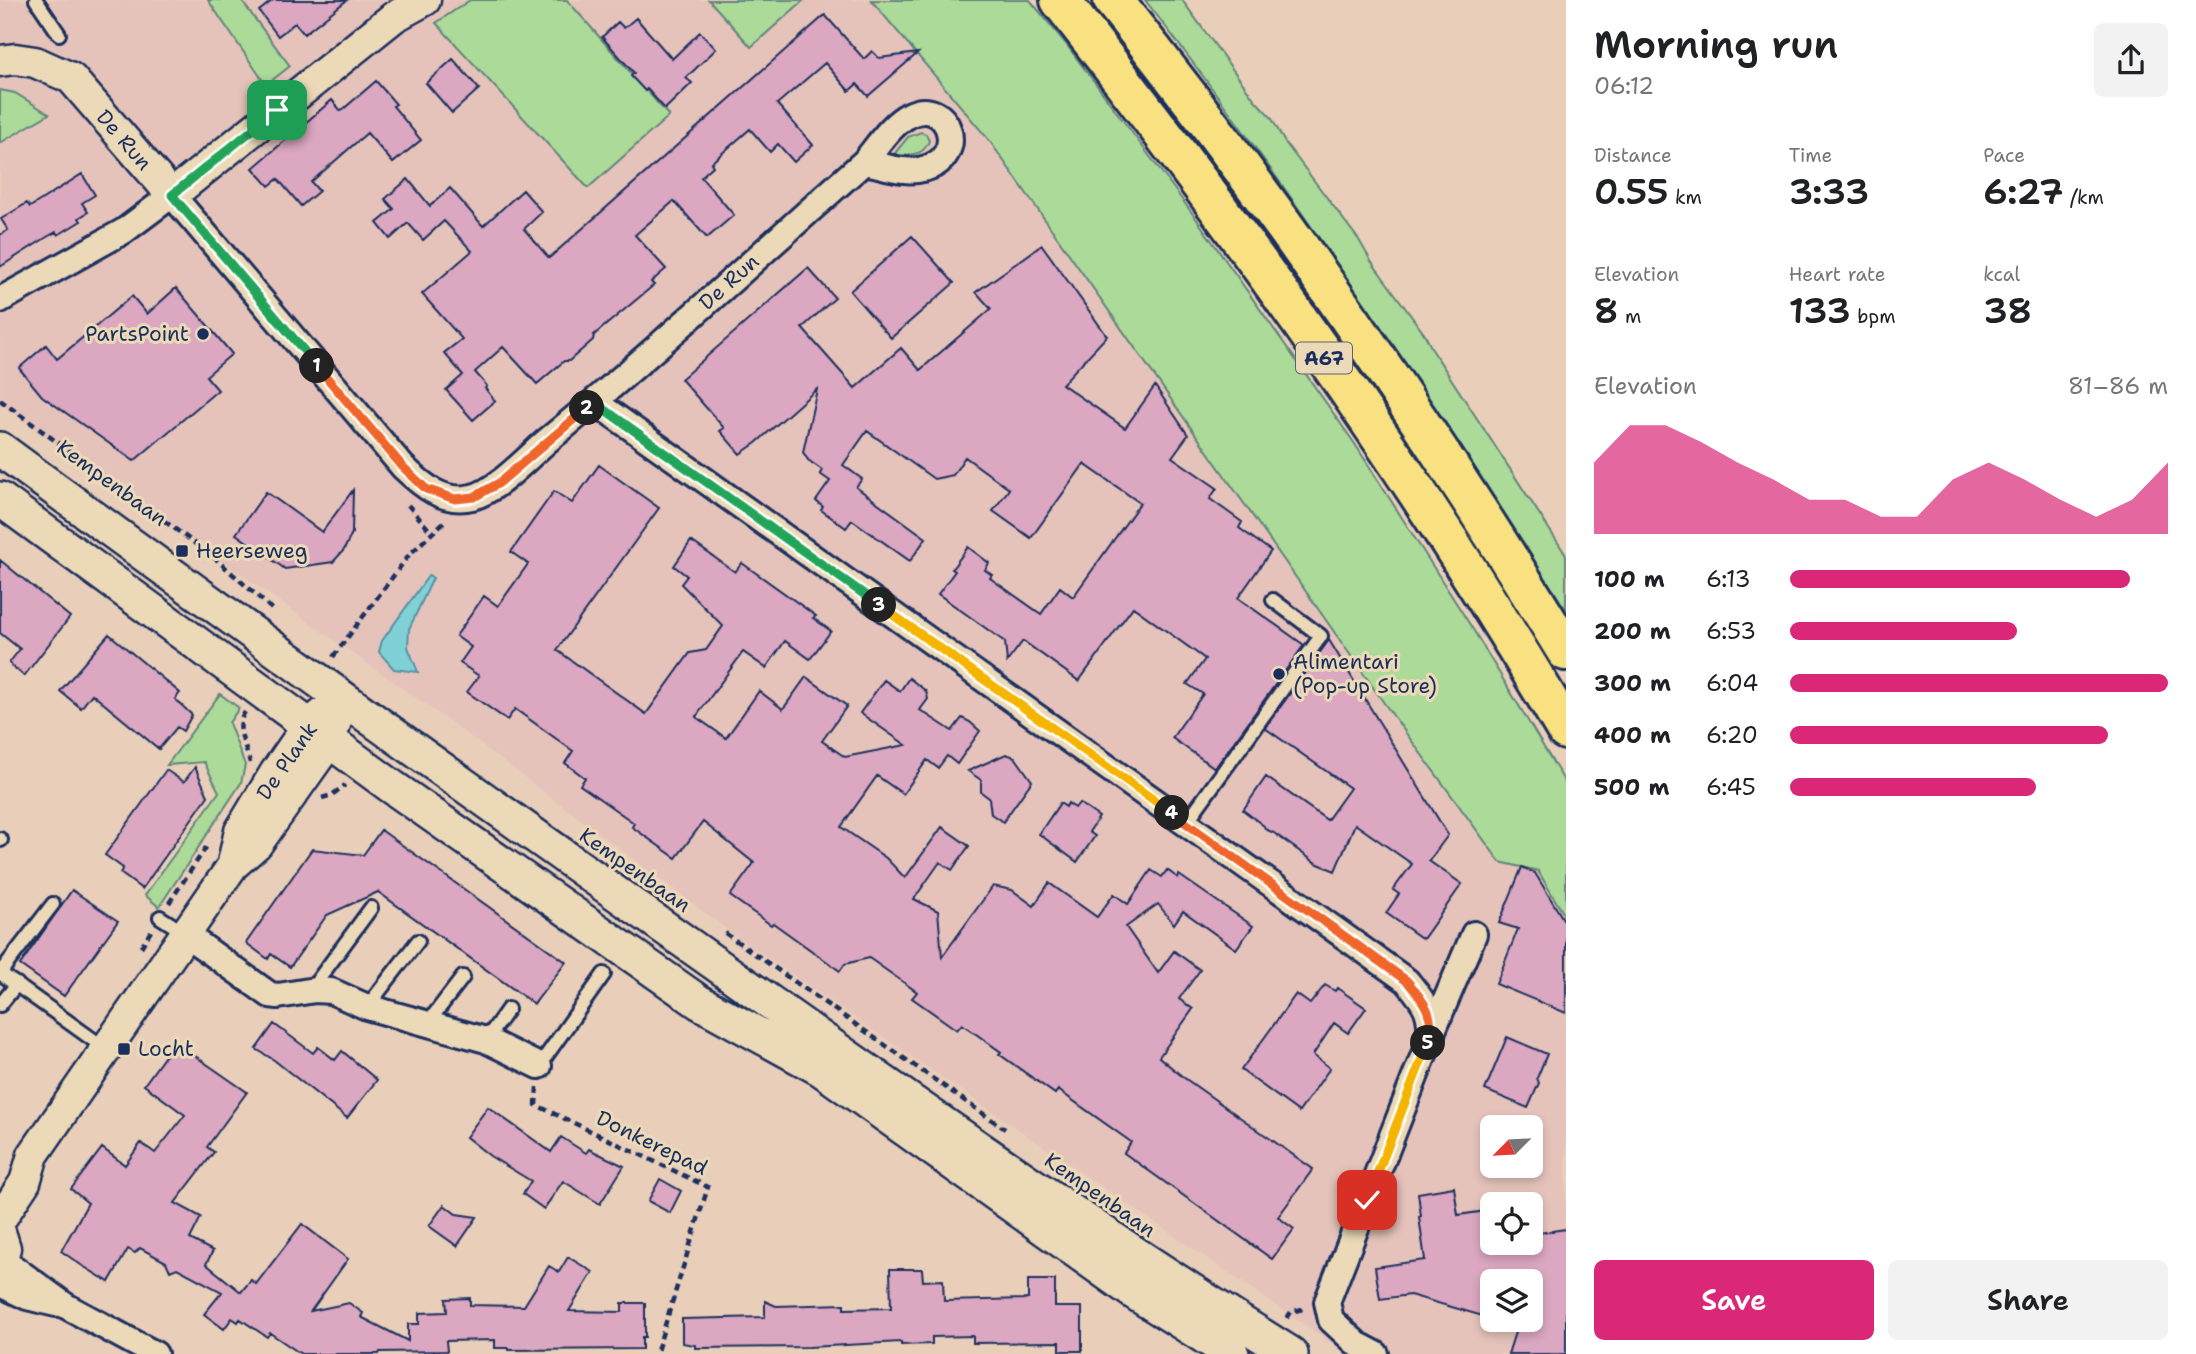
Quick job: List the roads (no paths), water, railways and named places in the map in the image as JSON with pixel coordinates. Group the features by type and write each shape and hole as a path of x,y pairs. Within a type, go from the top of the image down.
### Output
{"highway":[{"name":"A67","path":"1060,0 1207,192 1305,330 1449,541 1566,730"},
{"name":"A67","path":"1113,0 1241,166 1332,295 1486,521 1566,650"}],"main road":[{"name":"Kempenbaan","path":"0,449 342,698 805,1027 1140,1257 1221,1335"},
{"path":"0,499 319,733 699,1002 821,1069 1135,1293 1221,1335 1291,1354"}],"street":[{"path":"0,300 124,231 394,17 425,0"},
{"name":"De Run","path":"0,61 15,59 35,62 71,78 403,467 426,489 455,499 474,497 499,483 864,162"},
{"path":"594,402 1407,981 1426,1003 1431,1022 1430,1038"},
{"name":"De Plank","path":"0,1220 24,1182 33,1155 233,865 240,831 275,773 319,733 342,698"},
{"path":"185,934 270,995 331,991 367,1007 486,1040 540,1066"},
{"path":"1376,1354 1357,1344 1331,1320 1326,1302 1474,934"},
{"name":"De Plank","path":"0,1183 9,1172 33,1155"},
{"path":"1,1260 66,1306 155,1354"}],"lane":[{"path":"36,0 58,34"},
{"path":"1186,823 1321,636 1273,600"},
{"path":"53,904 5,955 0,973 106,1049"},
{"path":"315,990 318,979 371,908"},
{"path":"160,917 185,934"},
{"path":"367,1007 418,942"},
{"path":"540,1066 604,974"},
{"path":"427,1024 463,977"},
{"path":"0,1005 16,984"},
{"path":"486,1040 508,1009"}],"water":[{"path":"429,575 433,578 409,629 408,647 418,672 394,669 379,652 382,641"}],"place":[{"name":"PartsPoint","path":"203,334"},
{"name":"Heerseweg","path":"182,551"},
{"name":"Alimentari (Pop-up Store)","path":"1279,674"},
{"name":"Locht","path":"124,1049"}]}
